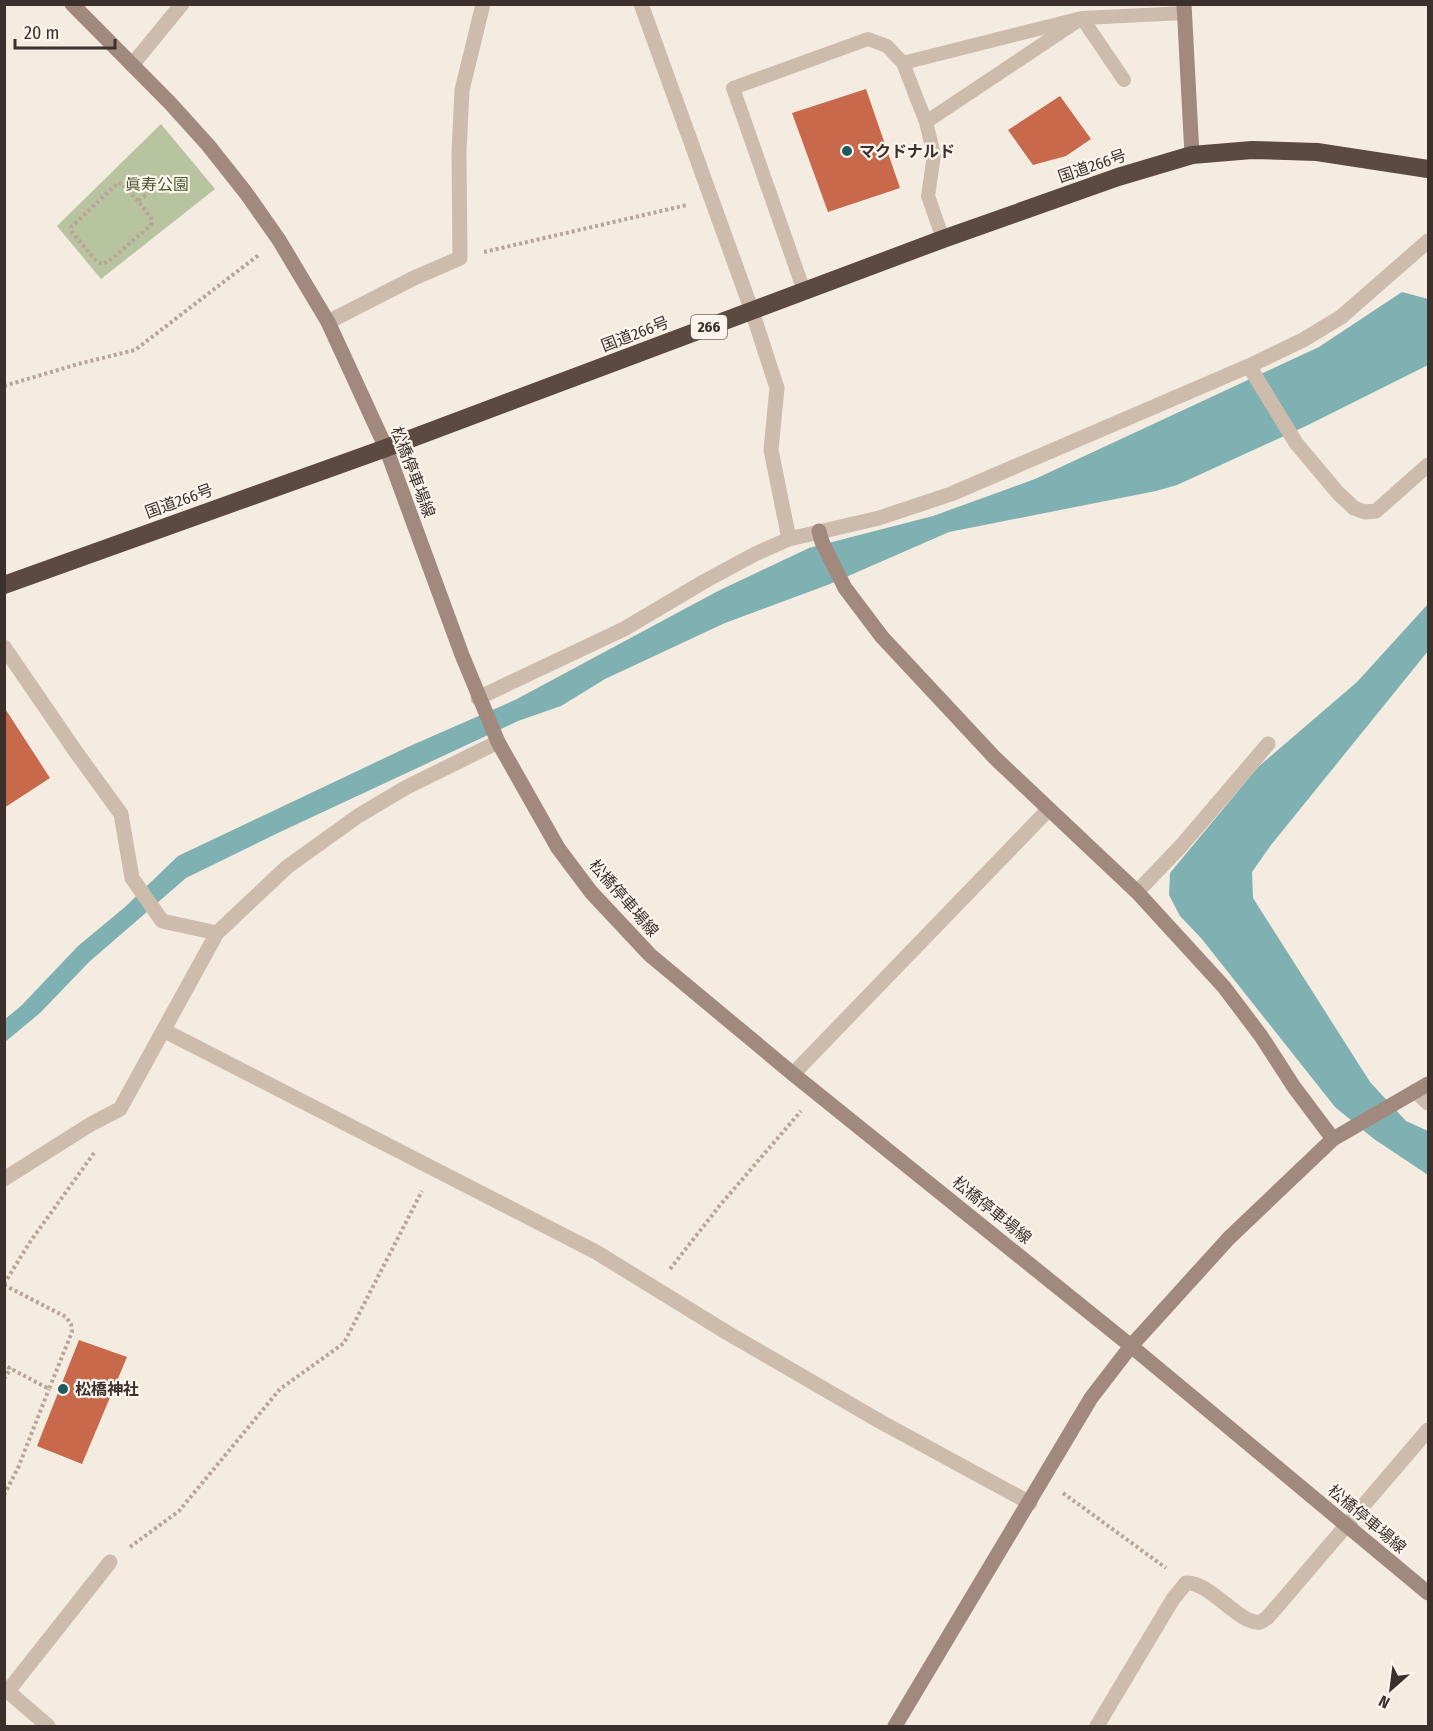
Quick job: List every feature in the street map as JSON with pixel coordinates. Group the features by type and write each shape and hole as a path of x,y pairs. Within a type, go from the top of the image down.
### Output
{"highway":[{"name":"国道266号","path":"4,585 386,448 943,239 1118,177 1192,155 1252,150 1317,152 1428,169"}],"main road":[{"name":"松橋停車場線","path":"72,4 208,145 246,192 279,240 328,322 386,448 481,704 496,738 558,848 591,892 650,956 1131,1346 1428,1593"},
{"path":"1184,9 1192,155"},
{"path":"821,536 845,588 890,646 996,759 1137,892 1224,987 1261,1036 1294,1087 1334,1139"},
{"path":"895,1726 1091,1398 1131,1346 1228,1238 1334,1139 1422,1088"}],"street":[{"path":"132,65 182,4"},
{"path":"328,322 414,278 460,258 459,152 462,90 483,4"},
{"path":"640,4 752,311 777,388 771,450 789,539"},
{"path":"481,704 624,629 755,554 789,539 821,536 951,494 1252,370 1341,317 1428,241"},
{"path":"1252,370 1296,443 1338,493 1354,508 1365,512 1376,511 1428,465"},
{"path":"4,647 121,814 132,878 162,921 218,933"},
{"path":"4,1179 91,1124 120,1109 218,933 287,867 358,816 496,738"},
{"path":"1137,892 1181,846 1268,744"},
{"path":"793,1074 1049,809"},
{"path":"165,1031 596,1252 654,1289 881,1422 1030,1503"},
{"path":"1422,1088 1428,1103"},
{"path":"1097,1726 1173,1599 1186,1583 1193,1582 1249,1620 1260,1622 1268,1617 1428,1430"},
{"path":"48,1726 6,1689 110,1562"}],"lane":[{"path":"903,63 1082,18 1184,9"},
{"path":"1082,18 1124,80"},
{"path":"927,122 1082,18"},
{"path":"804,291 733,88 868,39 887,46 903,63 927,122 934,155 928,196 943,239"}],"path":[{"path":"118,183 123,184 138,201 151,218 152,223 108,262 102,264 97,262 72,232 71,227 118,183"},
{"path":"138,201 152,190"},
{"path":"460,258 712,200"},
{"path":"4,386 135,350 279,240"},
{"path":"654,1289 721,1204 816,1092"},
{"path":"4,1496 18,1468 72,1332 71,1324 66,1317 4,1284 30,1242 100,1145 120,1109"},
{"path":"110,1562 179,1511 280,1389 344,1343 432,1169"},
{"path":"4,1365 50,1389"},
{"path":"4,1379 10,1368"},
{"path":"1044,1479 1186,1583"}],"green space":[{"name":"眞寿公園","path":"161,124 215,189 101,279 57,226"}],"water":[{"path":"1402,292 1428,299 1428,365 1306,426 1177,485 949,532 830,584 725,623 605,679 561,706 518,721 280,832 186,878 89,962 40,1013 5,1042 5,1019 21,1006 78,946 125,907 178,856 410,746 515,700 718,591 809,548 933,516 1035,479 1319,347"},
{"path":"1428,604 1428,651 1271,845 1252,872 1253,898 1370,1082 1406,1121 1428,1131 1428,1175 1374,1139 1335,1107 1201,938 1180,916 1169,895 1170,873 1258,767 1357,682"}],"building":[{"name":"マクドナルド","path":"866,89 900,188 828,212 792,113"},
{"path":"1060,96 1091,139 1066,156 1033,165 1008,130"},
{"path":"4,707 50,778 4,808"},
{"path":"79,1340 127,1357 82,1464 37,1446"}],"place":[{"name":"マクドナルド","path":"847,151"},
{"name":"松橋神社","path":"63,1389"}]}
